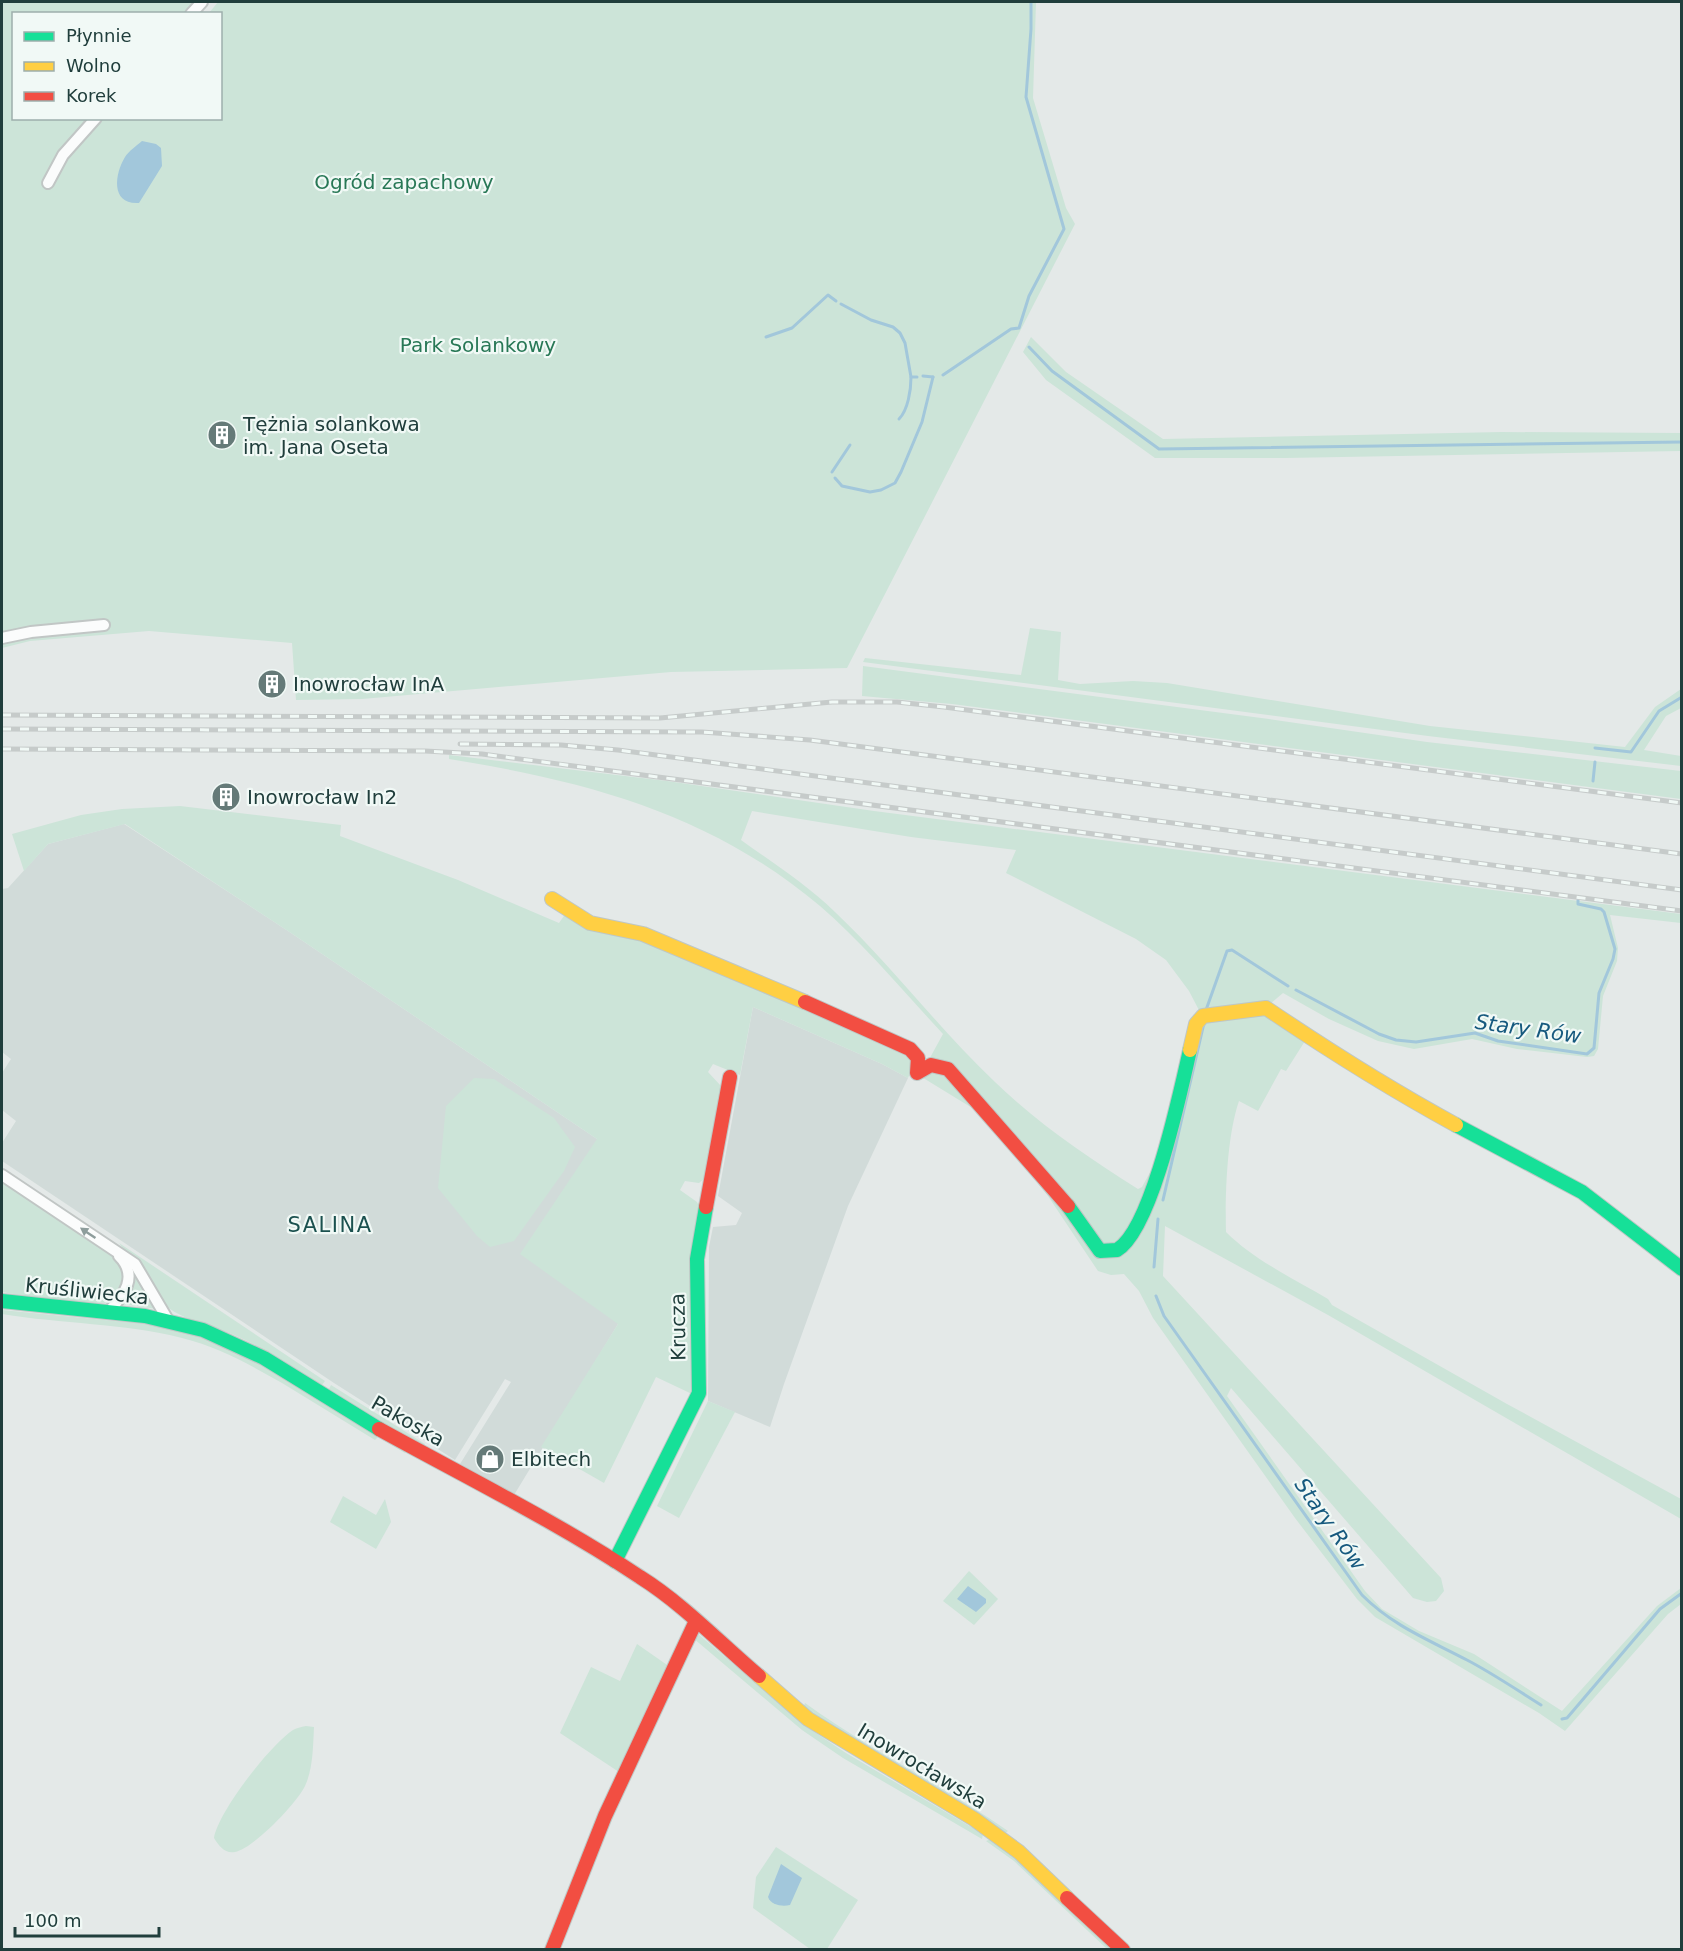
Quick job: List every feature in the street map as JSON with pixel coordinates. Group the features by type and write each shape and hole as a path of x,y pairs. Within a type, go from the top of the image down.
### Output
{"street":[{"path":"48,183 63,155 94,120"},
{"path":"2,638 31,632 104,624"},
{"path":"552,899 590,923 643,934 724,966 900,1043 917,1055 920,1062 916,1073 931,1065 948,1069 1070,1208 1100,1251 1112,1252 1121,1248 1149,1203 1175,1114 1196,1024 1203,1016 1266,1008 1344,1061 1397,1093 1582,1192 1682,1269"},
{"name":"Krucza","path":"615,1561 699,1393 697,1259 730,1077"},
{"path":"2,1176 135,1264 168,1320"},
{"path":"108,1312 123,1296 128,1285 125,1264 113,1250"},
{"name":"Kruśliwiecka","path":"2,1300 168,1320"},
{"name":"Pakoska","path":"168,1320 203,1330 264,1358 380,1429 615,1561 658,1590 696,1621"},
{"path":"552,1950 605,1816 696,1621"},
{"name":"Inowrocławska","path":"696,1621 808,1719 974,1819 1019,1852 1123,1950"}],"shaded area":[{"path":"124,824 288,931 597,1139 618,1324 514,1495 460,1464 511,1382 505,1379 455,1460 334,1383 2,1161 2,1143 16,1121 2,1110 2,1073 11,1059 2,1052 2,889 8,888 48,844"},
{"path":"753,1007 882,1064 908,1078 848,1206 770,1427 708,1401 709,1247 713,1227 736,1225 742,1213 718,1196"}],"green space":[{"name":"Park Solankowy","path":"2,2 197,2 187,12 12,12 12,120 222,120 222,12 210,12 218,2 1036,2 1033,98 1066,208 1075,224 847,668 671,672 362,699 296,700 292,643 149,631 30,641 2,648"},
{"path":"1031,337 1066,372 1163,439 1502,432 1681,433 1681,451 1155,458 1046,380 1023,352"},
{"path":"1030,628 1061,632 1058,680 1080,684 1133,681 1167,683 1430,726 1625,747 1655,707 1681,689 1681,708 1666,716 1644,750 1681,756 1681,766 1428,736 863,662 865,658 1021,675"},
{"path":"863,666 1427,742 1681,771 1681,799 952,704 862,696"},
{"path":"449,755 667,781 874,811 1681,914 1681,923 1610,915 1618,948 1617,961 1603,996 1598,1049 1594,1056 1517,1049 1472,1039 1414,1049 1378,1041 1329,1019 1283,993 1270,1004 1201,1014 1189,991 1166,960 1136,939 1006,873 1016,850 911,837 752,811 741,840 801,883 835,912 954,1041 1012,1098 1064,1139 1138,1189 1142,1187 1160,1154 1198,1035 1207,1019 1264,1012 1305,1041 1286,1071 1281,1069 1258,1111 1239,1101 1229,1148 1226,1232 1262,1260 1328,1299 1332,1305 1681,1499 1681,1519 1328,1315 1165,1226 1163,1276 1441,1578 1444,1591 1436,1601 1427,1602 1413,1598 1231,1388 1227,1396 1365,1591 1382,1609 1419,1631 1474,1654 1562,1711 1657,1606 1681,1588 1681,1604 1668,1614 1565,1731 1539,1713 1375,1617 1357,1599 1295,1518 1153,1318 1139,1291 1124,1274 1111,1275 1098,1271 1048,1196 982,1114 920,1076 943,1034 868,952 820,906 778,874 735,847 645,806 550,778 449,759"},
{"path":"180,806 341,825 340,836 458,880 559,923 566,913 635,936 900,1046 915,1062 908,1078 882,1064 753,1007 740,1075 713,1064 708,1072 721,1086 705,1178 699,1183 685,1181 680,1190 697,1202 700,1208 692,1394 656,1377 604,1483 541,1447 618,1324 520,1254 597,1139 125,824 48,844 24,871 12,834 81,815 122,809"},
{"path":"474,1078 494,1079 554,1118 575,1147 564,1171 514,1241 490,1247 477,1236 438,1188 446,1106"},
{"path":"2,1182 119,1261 123,1272 123,1283 116,1298 110,1302 91,1303 2,1292"},
{"path":"119,1243 325,1381 322,1385 245,1340 187,1318 170,1309 162,1303"},
{"path":"131,1272 136,1272 157,1309 121,1304"},
{"path":"2,1310 145,1324 184,1332 217,1343 251,1358 405,1450 405,1453 378,1437 375,1440 282,1383 209,1346 160,1333 2,1314"},
{"path":"331,1385 425,1444 423,1447 329,1389"},
{"path":"708,1401 735,1412 679,1518 657,1506"},
{"path":"343,1496 376,1515 385,1499 391,1522 376,1549 330,1522"},
{"path":"969,1571 998,1599 974,1625 943,1601"},
{"path":"697,1633 804,1725 846,1753 983,1834 982,1839 843,1758 802,1730 693,1638"},
{"path":"637,1644 670,1667 622,1774 560,1733 591,1667 620,1681"},
{"path":"805,1703 1008,1831 1004,1834 865,1749 803,1708"},
{"path":"314,1727 313,1750 310,1772 300,1794 284,1814 252,1843 235,1852 225,1851 214,1838 235,1796 259,1764 283,1738 294,1729"},
{"path":"991,1839 1015,1858 1112,1949 1107,1949 1014,1861 986,1841"},
{"path":"776,1847 858,1900 827,1949 810,1949 753,1908 756,1877"}],"water":[{"path":"142,141 156,144 161,148 162,166 139,203 130,202 119,194 117,180 121,164"},
{"path":"968,1586 986,1599 986,1603 976,1612 957,1599"},
{"path":"781,1864 802,1878 790,1905 784,1906 777,1905 768,1897"}],"waterway":[{"path":"943,375 1011,329 1019,328 1029,296 1064,229 1026,97 1031,2"},
{"path":"766,337 792,328 828,295 836,301"},
{"path":"841,304 871,320 893,327 900,333 905,343 911,377 917,377"},
{"path":"1029,347 1052,371 1159,449 1682,442"},
{"path":"923,376 933,377"},
{"path":"899,419 907,405 911,377"},
{"path":"835,478 842,486 870,492 881,490 895,483 922,422 933,377"},
{"path":"832,472 850,445"},
{"name":"Stary Rów","path":"1595,748 1631,752 1659,711 1682,697"},
{"name":"Stary Rów","path":"1593,781 1595,762"},
{"name":"Stary Rów","path":"1296,990 1379,1034 1396,1040 1416,1042 1475,1033 1498,1041 1587,1054 1594,1048 1599,993 1615,949 1604,912 1601,909 1578,904 1578,900"},
{"name":"Stary Rów","path":"1206,1010 1227,951 1232,950 1288,986"},
{"name":"Stary Rów","path":"1163,1200 1204,1023"},
{"name":"Stary Rów","path":"1154,1267 1158,1219"},
{"name":"Stary Rów","path":"1156,1296 1164,1316 1362,1595 1399,1624 1476,1665 1541,1705"},
{"name":"Stary Rów","path":"1562,1719 1567,1718 1660,1609 1682,1593"}],"railway":[{"path":"2,715 660,718 832,702 897,702 1682,803"},
{"path":"2,729 702,732 810,740 1682,854"},
{"path":"460,744 561,745 618,750 1682,890"},
{"path":"2,749 425,751 482,754 1682,911"}],"traffic: fast":[{"path":"1068,1206 1100,1251 1117,1250 1130,1237 1142,1216 1163,1158 1190,1050"},
{"path":"1456,1125 1582,1192 1682,1269"},
{"path":"615,1561 699,1393 697,1259 706,1207"},
{"path":"2,1301 145,1316 203,1330 264,1358 379,1429"}],"traffic: slow":[{"path":"552,899 590,923 643,934 805,1002"},
{"path":"1190,1050 1196,1024 1203,1016 1266,1008 1360,1069 1456,1125"},
{"path":"759,1676 808,1719 974,1819 1019,1852 1067,1898"}],"traffic: jam":[{"path":"805,1002 910,1049 918,1058 917,1073 931,1065 948,1069 1068,1206"},
{"path":"706,1207 730,1077"},
{"path":"379,1429 544,1519 640,1577 686,1611 759,1676"},
{"path":"552,1950 605,1816 696,1621"},
{"path":"1067,1898 1123,1950"}],"place":[{"name":"Tężnia solankowa im. Jana Oseta","path":"222,435"},
{"name":"Inowrocław InA","path":"272,684"},
{"name":"Inowrocław In2","path":"226,797"},
{"name":"Elbitech","path":"490,1459"}],"district":[{"name":"SALINA","path":"330,1225"}],"park label":[{"name":"Ogród zapachowy","path":"404,182"}]}
